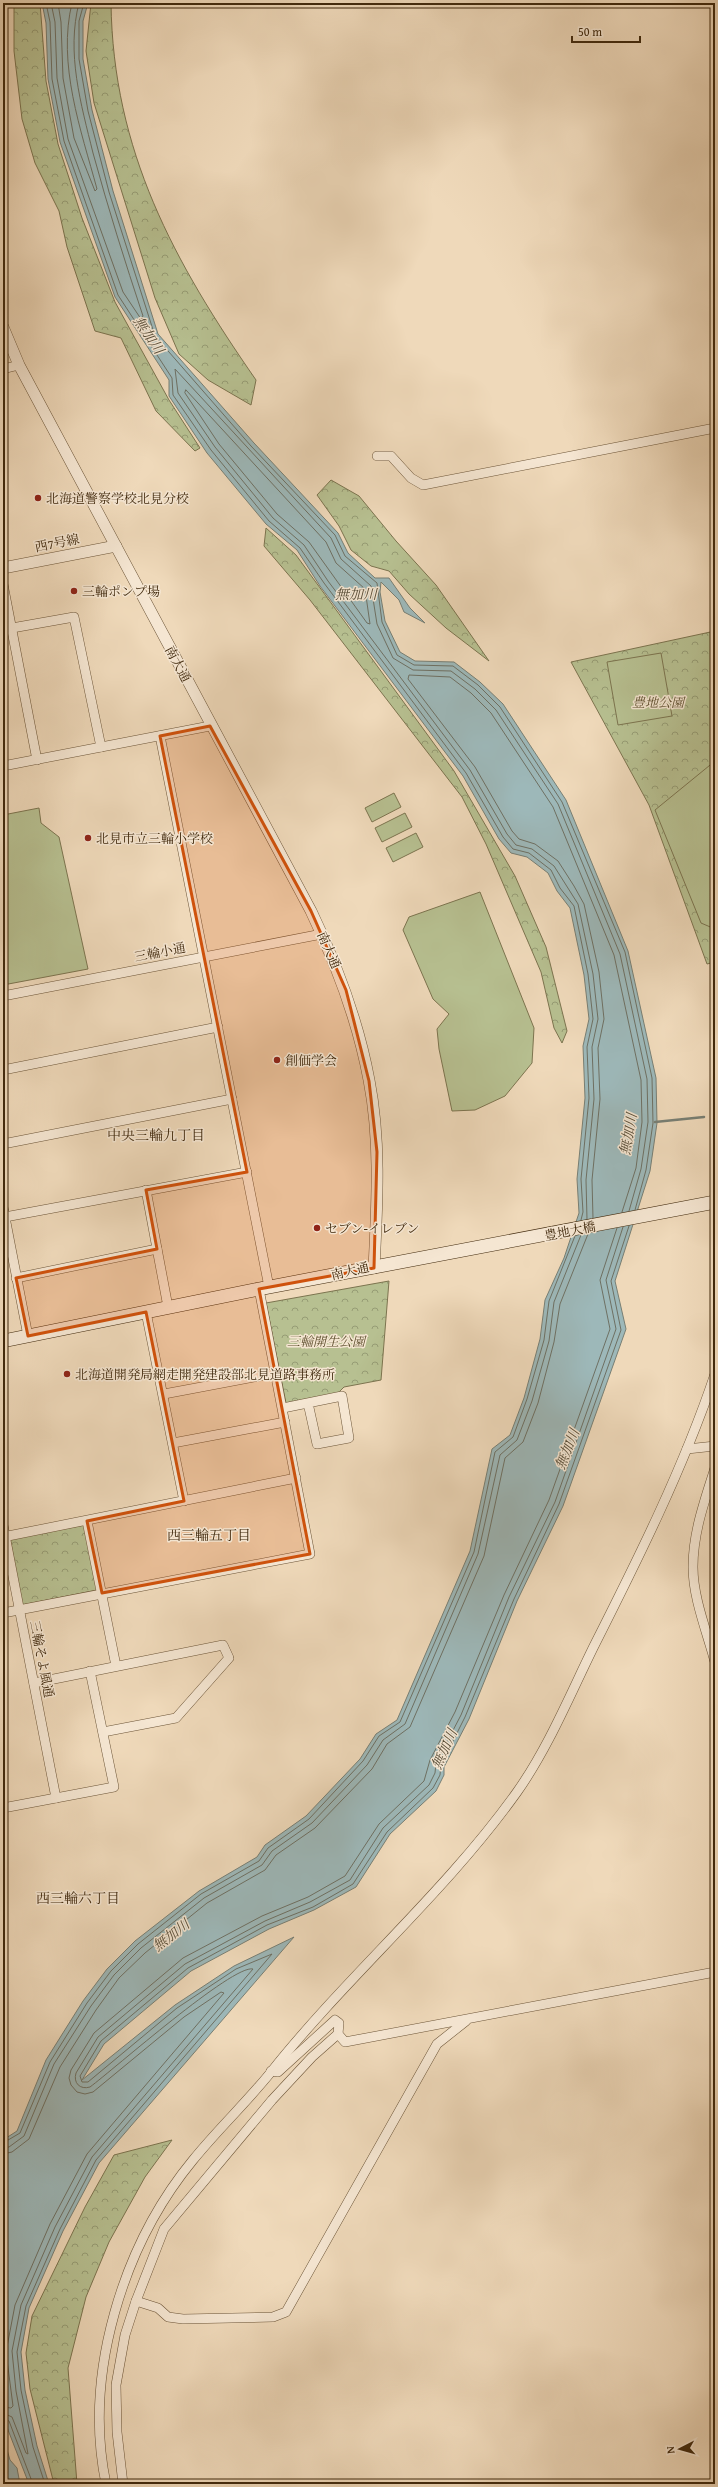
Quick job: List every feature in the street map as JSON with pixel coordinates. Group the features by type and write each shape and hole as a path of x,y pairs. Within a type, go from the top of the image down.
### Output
{"main road":[{"name":"豊地大橋","path":"374,1268 715,1202"},
{"name":"南大通","path":"3,1341 264,1288 374,1268"}],"street":[{"name":"南大通","path":"3,327 19,366 322,934 346,990 369,1080 377,1152 374,1268"},
{"path":"3,369 19,366"},
{"path":"377,456 391,456 411,478 423,485 715,428"},
{"name":"西7号線","path":"3,568 116,546"},
{"path":"3,584 37,760"},
{"path":"12,628 74,617 101,747"},
{"path":"3,766 210,726"},
{"path":"3,1613 310,1554 276,1373 247,1172 160,736"},
{"name":"三輪小通","path":"3,996 322,934"},
{"path":"3,1070 218,1027"},
{"path":"3,1144 232,1099"},
{"path":"5,1217 247,1172"},
{"path":"146,1190 168,1308"},
{"path":"3,1207 28,1336"},
{"path":"16,1278 157,1249"},
{"path":"146,1312 164,1394 184,1501"},
{"path":"164,1394 276,1373"},
{"path":"106,2484 100,2425 102,2376 113,2318 129,2266 157,2210 191,2161 346,1984 459,1864 534,1768 644,1546 687,1449 715,1374"},
{"path":"283,1408 342,1396 349,1438 317,1444 308,1403"},
{"path":"173,1443 285,1422"},
{"path":"687,1449 715,1446"},
{"path":"715,1468 694,1542 693,1568 696,1592 715,1662"},
{"path":"4,1537 296,1478"},
{"path":"87,1520 116,1666"},
{"name":"三輪そよ風通","path":"3,1525 4,1537 56,1798"},
{"path":"34,1683 223,1645 229,1658 176,1718 103,1732"},
{"path":"3,1808 114,1787 90,1671"},
{"path":"338,2034 345,2042 466,2021 715,1972"},
{"path":"123,2484 117,2432 116,2385 125,2335 136,2300 164,2229 272,2100 312,2057 338,2034 339,2023 335,2020 278,2072 271,2071"},
{"path":"136,2300 158,2308 168,2316 183,2319 273,2317 286,2312 437,2044 466,2021"}],"highlighted area":[{"path":"210,726 311,911 346,990 369,1081 377,1152 374,1268 259,1289 310,1554 102,1593 87,1521 184,1501 146,1312 28,1336 16,1278 157,1249 146,1190 247,1172 160,736"}],"green space":[{"path":"14,3 40,3 46,81 58,144 82,218 115,302 169,400 200,448 195,451 156,411 121,338 95,331 67,247 59,211 35,163 22,119 14,51"},
{"path":"91,3 111,3 114,57 123,108 136,156 154,203 175,248 199,292 226,336 256,380 251,405 208,380 179,354 155,298 94,103 86,51"},
{"path":"331,480 359,496 396,541 436,585 489,661 446,628 409,594 389,571 371,566 351,550 339,526 317,495"},
{"path":"266,528 296,555 454,771 515,876 546,947 567,1031 562,1043 554,1028 541,972 486,844 462,797 310,600 264,546"},
{"name":"豊地公園","path":"715,631 715,962 707,964 649,805 571,662"},
{"path":"661,653 672,716 618,725 607,662"},
{"path":"715,761 715,929 701,923 655,810"},
{"path":"394,793 401,807 372,822 365,808"},
{"path":"39,808 41,823 59,837 88,969 3,985 3,815"},
{"path":"405,813 412,827 382,842 375,828"},
{"path":"416,833 423,847 393,862 386,848"},
{"path":"480,892 534,1028 532,1063 505,1096 475,1110 452,1111 439,1049 437,1029 449,1014 433,999 403,930 409,917"},
{"name":"三輪開生公園","path":"389,1281 381,1380 344,1387 338,1393 286,1403 266,1303"},
{"path":"84,1525 97,1590 22,1605 10,1539"},
{"path":"172,2140 145,2177 109,2242 86,2297 68,2368 77,2484 54,2484 30,2389 26,2353 32,2316 85,2207 114,2155"}],"water":[{"name":"無加川","path":"42,3 88,3 83,21 83,59 92,110 113,191 158,334 254,443 338,533 348,553 375,578 389,578 410,608 425,623 404,612 399,600 381,582 380,592 385,621 400,652 415,661 454,662 480,682 503,704 566,800 628,951 656,1078 657,1123 650,1171 615,1281 626,1329 563,1506 517,1601 469,1719 444,1767 444,1775 436,1791 390,1834 356,1887 314,1910 269,1929 191,1971 104,2044 82,2080 175,2005 234,1966 294,1937 99,2163 63,2231 29,2308 21,2352 25,2390 37,2446 49,2484 29,2484 3,2417 3,2140 17,2131 46,2060 83,2001 107,1969 135,1941 199,1891 257,1857 265,1845 306,1816 360,1759 376,1734 397,1720 470,1551 492,1449 510,1435 524,1398 540,1339 545,1300 564,1258 579,1213 577,1179 585,1098 583,1046 589,1019 584,975 570,908 557,891 548,873 527,857 511,853 499,839 463,776 320,586 297,550 266,524 207,453 169,396 169,380 115,297 60,142 48,79 46,23"},
{"path":"3,2436 10,2460 17,2468 20,2484 3,2484"}],"waterway":[{"path":"655,1122 704,1117"}],"place":[{"name":"北海道警察学校北見分校","path":"38,498"},
{"name":"三輪ポンプ場","path":"74,591"},
{"name":"北見市立三輪小学校","path":"88,838"},
{"name":"創価学会","path":"277,1060"},
{"name":"セブン-イレブン","path":"317,1228"},
{"name":"北海道開発局網走開発建設部北見道路事務所","path":"67,1374"}],"district":[{"name":"中央三輪九丁目","path":"156,1135"},
{"name":"西三輪五丁目","path":"209,1535"},
{"name":"西三輪六丁目","path":"78,1898"}]}
